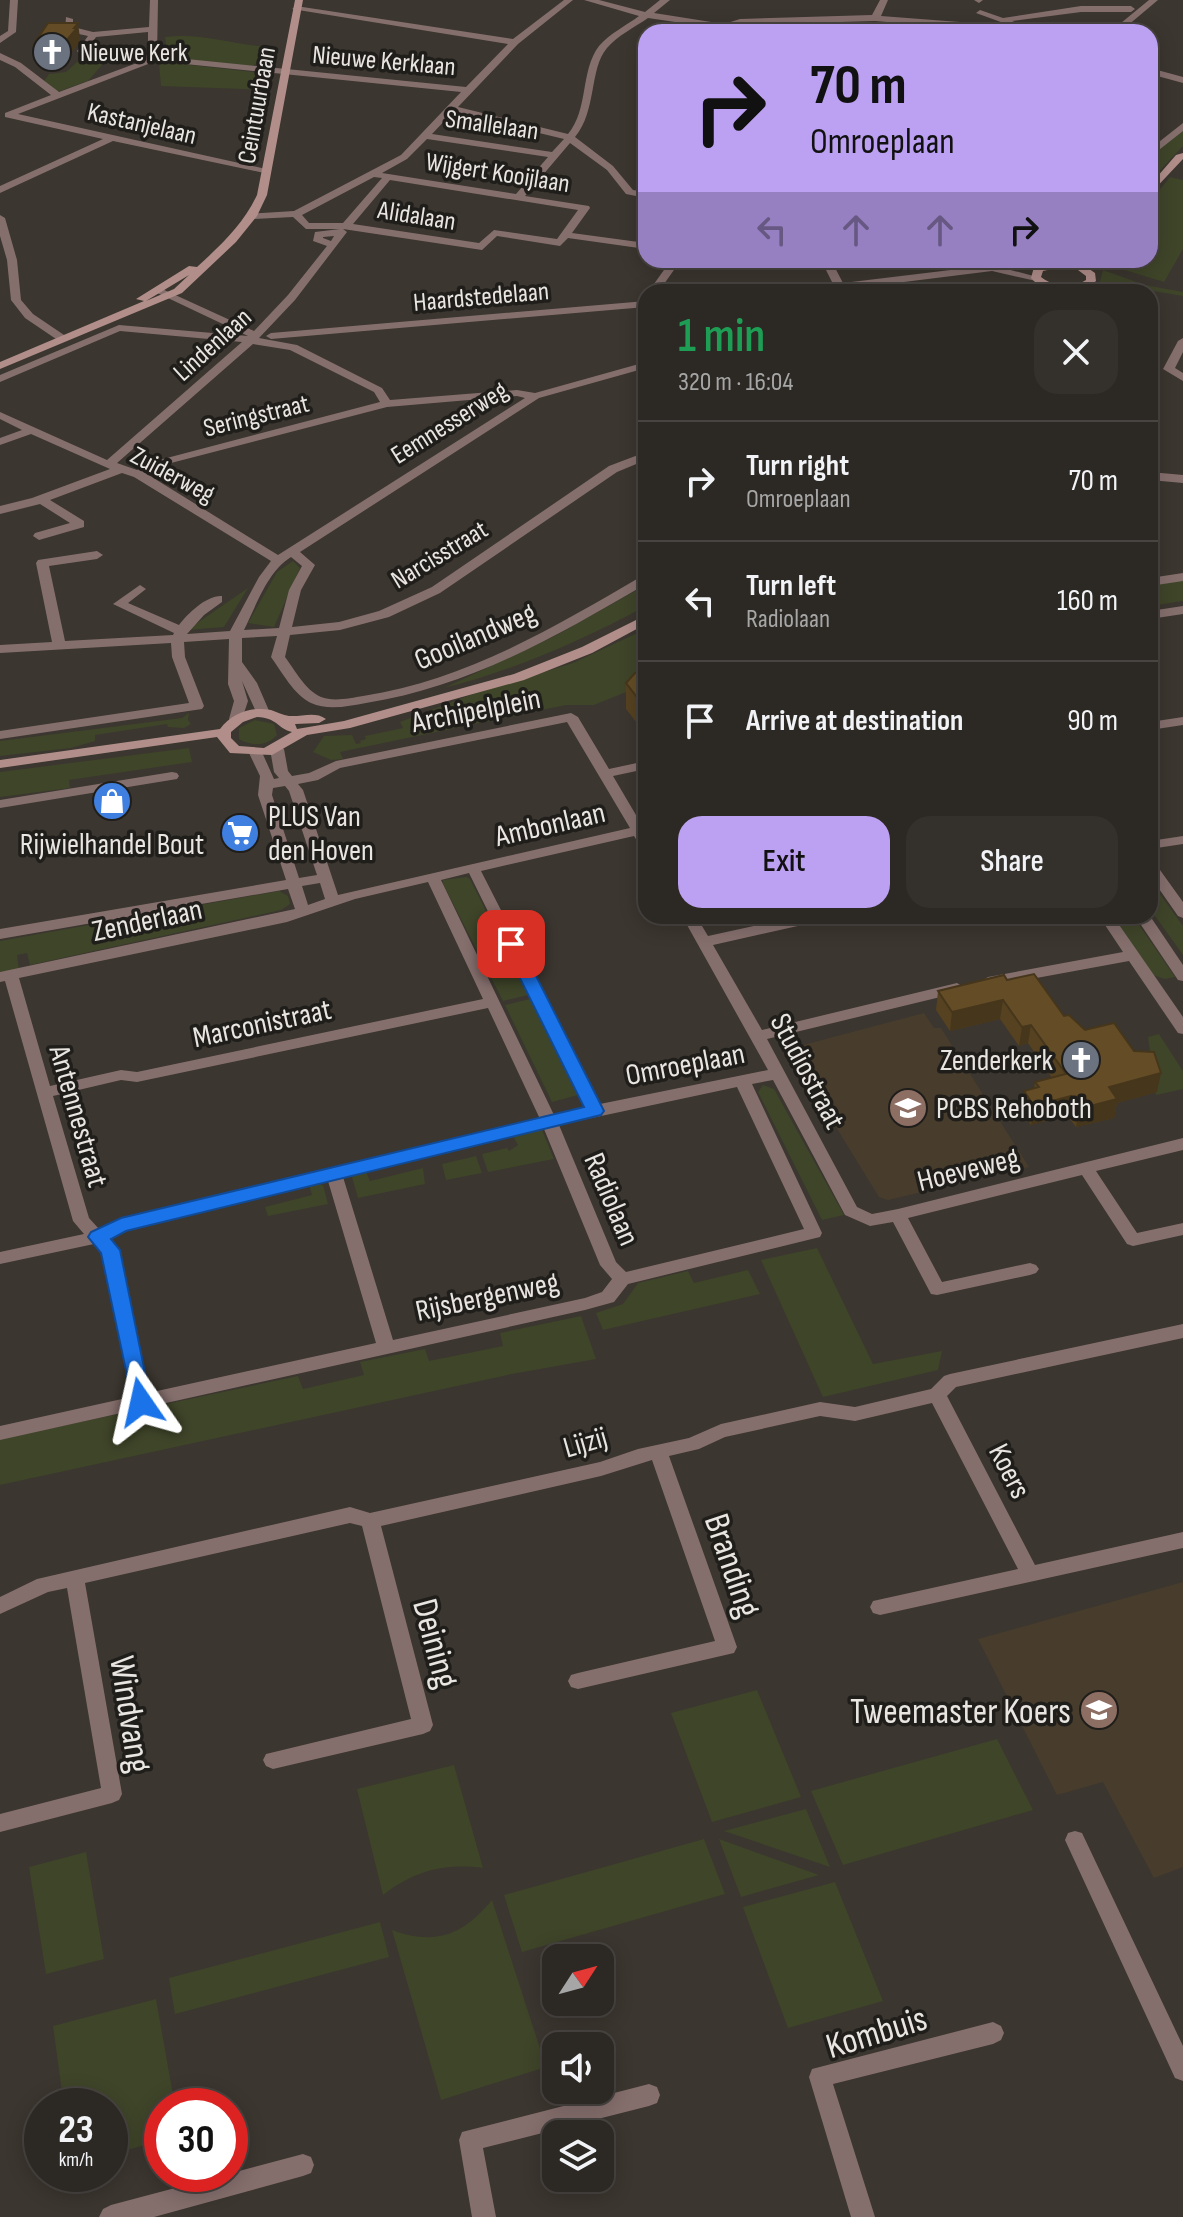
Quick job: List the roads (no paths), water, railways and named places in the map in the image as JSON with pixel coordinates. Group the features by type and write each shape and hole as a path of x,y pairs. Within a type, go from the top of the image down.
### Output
{"main road":[{"name":"Ceintuurbaan","path":"252,216 266,172 298,4"},
{"path":"1158,182 1182,154"},
{"path":"0,366 63,339 118,322 167,290 195,277 252,216"},
{"path":"1041,268 1036,272 1036,278 1043,284"},
{"name":"Gooilandweg","path":"291,737 303,731 345,725 519,677 587,650 638,623"},
{"name":"Gooilandweg","path":"286,720 401,710"},
{"path":"263,713 286,720 292,728 291,737 277,749 256,753 235,750 226,738 236,719 263,713"},
{"path":"0,764 64,756 148,752 226,738"}],"street":[{"path":"0,40 12,32 14,0"},
{"path":"4,117 152,60 154,0"},
{"path":"296,214 306,226 346,226 382,176 515,42 569,0"},
{"path":"588,0 648,15 704,24"},
{"name":"Smallelaan","path":"518,198 569,137 585,111 597,58 604,46 666,0"},
{"path":"879,24 884,0"},
{"path":"974,24 980,13 979,0"},
{"path":"1060,0 1081,9"},
{"path":"1124,24 1154,0"},
{"path":"298,4 515,42"},
{"path":"1006,19 1081,9 1131,9"},
{"path":"980,13 1018,24"},
{"path":"736,24 879,18 929,24"},
{"path":"69,19 68,29 93,35 155,29"},
{"name":"Nieuwe Kerklaan","path":"93,35 82,51 468,90"},
{"path":"0,56 18,65 59,97"},
{"path":"1158,73 1183,80"},
{"path":"450,108 569,137 610,168 630,192 638,194"},
{"name":"Kastanjelaan","path":"4,117 266,172"},
{"path":"1158,147 1183,126"},
{"name":"Smallelaan","path":"425,136 557,151"},
{"path":"0,190 110,139"},
{"path":"557,151 582,147"},
{"path":"252,216 296,214 382,176"},
{"name":"Wijgert Kooijlaan","path":"382,176 585,208 566,235 638,245"},
{"path":"0,218 12,260 16,300 29,316 63,339"},
{"name":"Alidalaan","path":"346,226 482,247 494,233 560,243 566,235"},
{"name":"Lindenlaan","path":"0,510 41,499 114,467 258,335 305,284 333,245"},
{"path":"892,284 992,268 1036,278"},
{"name":"Haardstedelaan","path":"167,290 231,327 293,347 378,390 387,404"},
{"name":"Haardstedelaan","path":"118,322 288,336 638,304"},
{"path":"0,379 118,322"},
{"path":"1183,341 1169,369 1183,378"},
{"name":"Eemnesserweg","path":"236,719 241,701 235,684 236,633 265,577 278,560 535,396 638,367"},
{"name":"Seringstraat","path":"138,474 167,461 387,404 517,393 535,396"},
{"name":"Zuiderweg","path":"0,415 114,467 138,474 278,560"},
{"path":"0,442 32,430"},
{"name":"Narcisstraat","path":"0,649 179,633 282,632 340,626 384,614 436,590 613,469 638,459"},
{"path":"1158,477 1183,479"},
{"path":"39,536 80,524 41,499"},
{"path":"282,632 295,590 309,565 290,550"},
{"path":"59,645 42,563 97,555"},
{"path":"1158,581 1183,577"},
{"name":"Gooilandweg","path":"282,632 278,657 314,699 333,703 386,698 449,682 520,649 638,583"},
{"path":"140,589 119,604 179,633"},
{"path":"0,735 197,706 176,651 179,633 189,617 218,599"},
{"path":"1158,614 1183,610"},
{"path":"235,662 250,683 263,713"},
{"name":"Archipelplein","path":"265,785 313,777 336,765 571,717 638,831"},
{"path":"1158,725 1183,721"},
{"path":"277,749 281,772 296,790 333,901 473,868"},
{"path":"256,753 267,776 265,795 303,911"},
{"name":"Ambonlaan","path":"605,774 638,767"},
{"path":"0,804 172,776"},
{"name":"Ambonlaan","path":"473,868 638,839"},
{"path":"1158,844 1183,840"},
{"name":"Radiolaan","path":"473,868 595,1111"},
{"name":"Radiolaan","path":"433,877 549,1121 609,1265 622,1279"},
{"path":"1158,877 1183,913"},
{"name":"Zenderlaan","path":"0,934 325,878"},
{"name":"Zenderlaan","path":"6,976 303,911 333,901"},
{"name":"Studiostraat","path":"694,924 851,1211 870,1220 898,1215"},
{"path":"705,942 785,924"},
{"path":"1111,924 1183,1029"},
{"path":"1147,924 1183,976"},
{"path":"757,1036 939,991 1132,955"},
{"name":"Antennestraat","path":"6,976 81,1221 111,1250 141,1402"},
{"name":"Marconistraat","path":"43,1093 121,1075 137,1077 273,1050 491,1002"},
{"name":"Omroeplaan","path":"0,1258 98,1237 121,1225 549,1121 776,1074"},
{"name":"Rijsbergenweg","path":"0,1433 585,1304 608,1297 622,1279 814,1233 743,1083"},
{"name":"Hoeveweg","path":"1030,1269 937,1289 898,1215 1183,1144"},
{"path":"1086,1169 1133,1240 1183,1229"},
{"path":"334,1175 386,1346"},
{"name":"Lijzij","path":"0,1606 44,1585 350,1515 370,1521 601,1469 658,1451 693,1444 721,1431 820,1409 855,1414 937,1395 950,1381 1183,1331"},
{"name":"Koers","path":"937,1395 1030,1574"},
{"name":"Branding","path":"578,1681 727,1647 658,1451"},
{"name":"Deining","path":"273,1760 423,1725 370,1521"},
{"path":"880,1607 1183,1540"},
{"name":"Windvang","path":"0,1823 112,1794 75,1579"},
{"path":"1075,1840 1183,2070"},
{"name":"Kombuis","path":"863,2217 820,2077 993,2033"},
{"path":"484,2217 470,2140 649,2095"},
{"path":"111,2217 303,2165"}],"place":[{"name":"Nieuwe Kerk","path":"52,52"},
{"name":"Rijwielhandel Bout","path":"112,801"},
{"name":"PLUS Van den Hoven","path":"240,833"},
{"name":"Zenderkerk","path":"1081,1060"},
{"name":"PCBS Rehoboth","path":"908,1108"},
{"name":"Tweemaster Koers","path":"1099,1710"}]}
